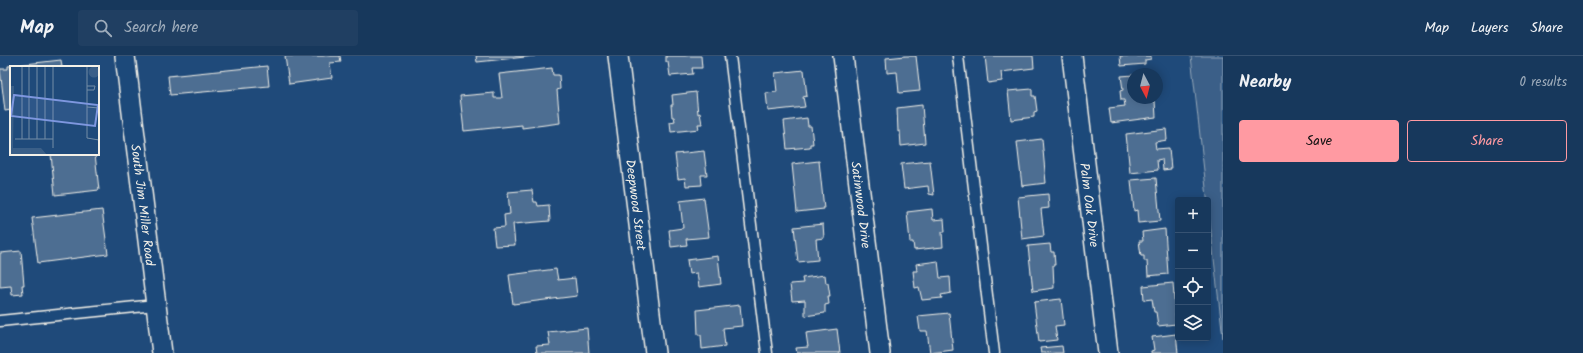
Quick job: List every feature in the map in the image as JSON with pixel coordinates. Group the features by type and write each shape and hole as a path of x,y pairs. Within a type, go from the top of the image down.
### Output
{"street":[{"name":"South Jim Miller Road","path":"125,56 162,353"},
{"name":"Deepwood Street","path":"618,56 655,353"},
{"name":"Satinwood Drive","path":"843,56 880,353"},
{"name":"Palm Oak Drive","path":"1072,56 1108,353"}],"lane":[{"path":"730,56 767,353"},
{"path":"958,56 994,353"},
{"path":"0,320 156,305"}],"shaded area":[{"path":"1191,56 1223,56 1223,338 1211,232 1211,197 1207,197"}],"building":[{"path":"285,56 340,56 341,62 330,63 332,78 289,84"},
{"path":"476,56 535,56 477,62"},
{"path":"666,56 701,56 702,68 692,68 693,74 670,76"},
{"path":"916,56 920,91 899,93 897,72 887,73 886,58"},
{"path":"985,56 1033,56 1034,68 1001,72 1002,81 988,83"},
{"path":"1120,56 1151,56 1151,59 1145,60 1145,64 1121,66"},
{"path":"61,60 62,66 10,66 10,110 5,111 0,69 8,69 8,66"},
{"path":"267,66 269,86 170,95 168,76"},
{"path":"552,68 553,75 559,75 560,89 557,90 560,123 522,128 522,125 464,131 460,96 494,93 494,98 502,98 499,74"},
{"path":"804,70 807,96 803,97 805,107 768,111 766,93 777,92 775,73"},
{"path":"1121,76 1127,76 1127,104 1155,104 1156,117 1111,123 1109,108 1125,106 1124,100 1121,100 1120,91 1123,90"},
{"path":"1032,89 1032,96 1035,96 1037,111 1034,112 1034,117 1011,120 1008,91"},
{"path":"696,92 698,114 700,113 702,124 698,124 699,129 671,132 670,122 675,121 674,117 672,117 672,95"},
{"path":"922,105 925,143 901,146 900,131 898,132 897,108"},
{"path":"807,118 808,126 811,126 813,144 810,144 810,147 787,149 784,121"},
{"path":"1166,129 1167,140 1155,142 1156,149 1169,148 1171,169 1163,170 1162,159 1157,160 1158,170 1130,173 1126,134"},
{"path":"1042,139 1046,183 1022,186 1017,142"},
{"path":"704,151 707,175 701,175 702,185 686,186 685,178 678,179 675,154"},
{"path":"51,155 95,155 99,190 55,195"},
{"path":"819,161 824,209 797,212 792,164"},
{"path":"930,161 934,195 929,194 928,186 904,189 901,164"},
{"path":"1156,178 1160,221 1138,223 1137,210 1134,211 1131,180"},
{"path":"532,190 534,202 537,202 538,206 549,205 550,221 513,224 515,245 495,246 493,228 505,227 504,215 510,214 508,192"},
{"path":"1048,194 1049,208 1041,209 1044,236 1022,239 1018,197"},
{"path":"704,198 709,237 686,239 687,245 671,247 669,230 683,228 680,201"},
{"path":"932,209 933,220 944,219 945,232 942,232 943,247 914,250 913,242 910,242 907,212"},
{"path":"102,210 108,254 38,263 32,218"},
{"path":"823,224 824,238 816,239 818,260 798,262 794,227"},
{"path":"1165,229 1168,274 1148,276 1147,261 1144,261 1144,256 1141,256 1139,241 1143,241 1142,232"},
{"path":"1050,244 1051,252 1054,252 1054,288 1033,291 1028,246"},
{"path":"21,251 24,285 22,285 23,294 12,295 11,286 0,287 0,253"},
{"path":"718,256 721,284 699,287 697,273 689,274 687,260"},
{"path":"938,261 940,278 950,277 951,293 941,295 942,298 922,300 919,287 915,288 913,271 917,271 916,264"},
{"path":"556,269 558,280 575,278 577,296 513,304 509,275"},
{"path":"825,275 830,296 828,296 829,304 825,305 825,313 805,316 805,300 792,301 790,284 803,283 802,278"},
{"path":"1173,283 1175,324 1158,326 1152,299 1144,300 1143,286"},
{"path":"1061,299 1064,325 1055,326 1057,340 1039,342 1034,302"},
{"path":"740,305 742,326 723,328 725,346 702,349 701,335 698,335 697,310"},
{"path":"949,313 953,350 930,353 927,331 920,331 918,316"},
{"path":"587,328 589,353 537,353 536,346 550,345 548,332"},
{"path":"837,329 840,353 797,353 796,348 808,347 806,333"},
{"path":"1175,334 1178,353 1151,353 1151,351 1154,350 1152,337"},
{"path":"1062,346 1063,353 1041,353 1040,348"}]}
